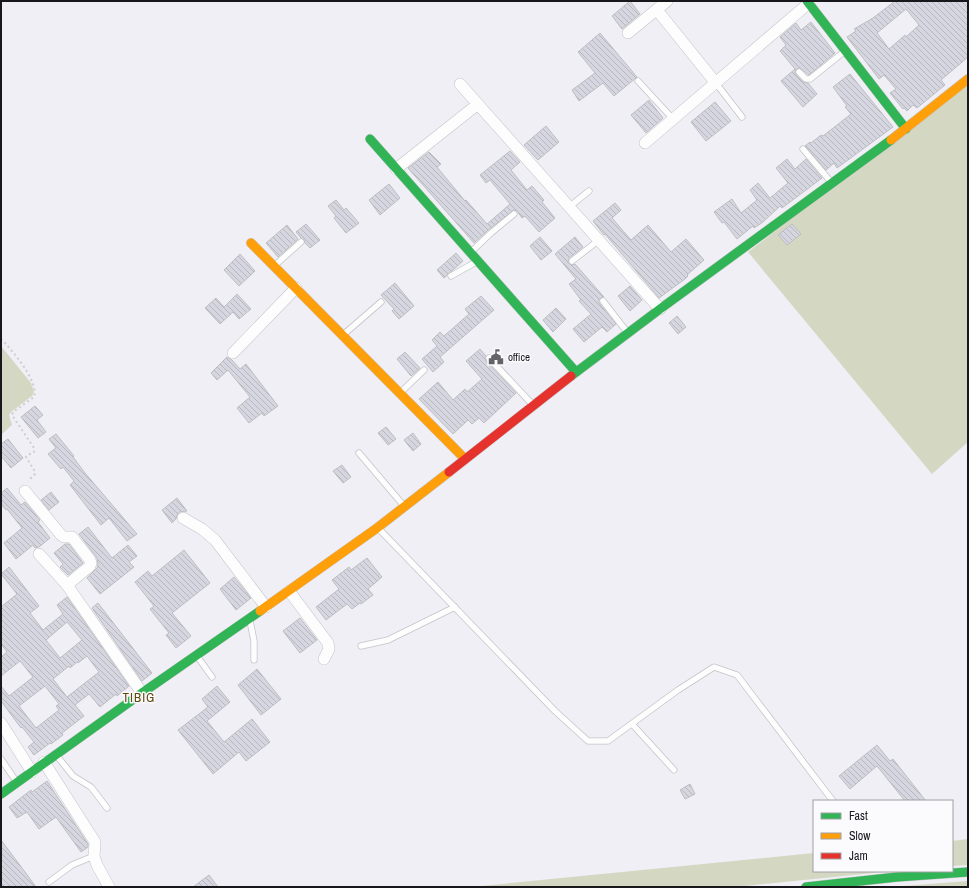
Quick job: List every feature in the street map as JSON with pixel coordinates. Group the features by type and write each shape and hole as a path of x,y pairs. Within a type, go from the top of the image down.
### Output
{"main road":[{"path":"808,2 906,129"},
{"path":"1,794 44,762 266,608 377,528 576,372 906,129 968,79"},
{"path":"370,139 576,372"},
{"path":"251,243 465,459"},
{"path":"806,887 897,877 968,872"}],"street":[{"path":"628,33 667,1"},
{"path":"645,142 808,2"},
{"path":"657,10 714,82"},
{"path":"460,84 660,309"},
{"path":"396,169 478,104"},
{"path":"233,353 296,288"},
{"path":"25,491 61,535 72,538 91,561 90,566 67,585"},
{"path":"183,518 202,529 215,540 266,608"},
{"path":"39,554 67,585 142,693"},
{"path":"289,591 328,643 329,649 324,659"},
{"path":"1,722 32,772"},
{"path":"44,762 95,842 94,856 97,866 109,887"}],"lane":[{"path":"799,72 806,79 810,80 845,51"},
{"path":"638,81 673,119"},
{"path":"714,82 742,117"},
{"path":"803,149 832,183"},
{"path":"569,207 589,191"},
{"path":"470,253 514,214"},
{"path":"572,261 599,240"},
{"path":"274,266 301,242"},
{"path":"451,276 478,261"},
{"path":"603,301 628,333"},
{"path":"343,335 381,302"},
{"path":"489,358 534,405"},
{"path":"400,393 424,370"},
{"path":"359,453 405,506"},
{"path":"377,528 555,711 588,741 608,741 678,690 714,667 738,675 832,800"},
{"path":"361,646 388,640 455,607"},
{"path":"249,619 254,641 254,660"},
{"path":"196,656 212,677"},
{"path":"632,724 674,770"},
{"path":"56,754 73,776 91,787 107,808"},
{"path":"1,759 17,783"},
{"path":"49,882 72,865 94,856"}],"path":[{"path":"1,339 29,375 35,390 34,397 13,412 12,415 34,448 34,452 26,457 35,474 23,485 25,491"}],"green space":[{"path":"968,82 968,442 932,474 748,252"},
{"path":"1,346 31,383 34,392 32,396 11,412 9,415 12,425 1,435"},
{"path":"968,839 968,865 953,866 953,841"},
{"path":"813,853 813,872 883,872 735,887 471,887"},
{"path":"968,881 968,887 891,887"}],"building":[{"path":"630,1 640,14 622,29 612,16"},
{"path":"895,1 968,1 968,57 941,80 945,85 917,108 913,105 907,111 904,108 903,109 890,93 896,89 884,75 879,79 847,37 856,31 854,29 873,18","holes":["906,9 919,25 906,37 905,35 889,49 877,33"]},
{"path":"811,22 835,53 809,75 800,68 796,69 796,75 803,82 808,83 817,94 803,107 781,81 795,69 780,51 786,45 780,37 796,23 801,30"},
{"path":"600,33 637,77 614,96 603,83 579,101 572,90 595,73 578,52"},
{"path":"850,74 893,127 837,168 834,163 826,170 805,146 821,135 823,136 851,114 833,87"},
{"path":"649,100 663,118 646,133 631,115"},
{"path":"715,102 731,121 706,141 691,122"},
{"path":"546,126 559,142 538,160 524,145"},
{"path":"510,151 520,162 511,170 527,190 532,186 544,200 542,202 555,218 539,232 525,216 522,218 517,211 514,210 474,243 408,168 429,152 441,164 437,167 465,201 466,200 487,224 510,204 490,180 486,183 480,175"},
{"path":"787,159 795,169 806,159 822,178 782,208 780,206 763,222 754,228 753,226 737,239 714,212 732,199 741,213 757,200 750,190 758,183 770,198 788,183 776,168"},
{"path":"389,184 400,198 380,215 369,200"},
{"path":"336,200 344,210 346,208 359,223 346,233 334,218 336,216 328,206"},
{"path":"615,203 621,210 612,218 631,240 648,225 671,252 686,239 704,260 687,275 688,276 685,279 659,298 593,221"},
{"path":"306,224 320,240 310,248 296,232"},
{"path":"792,224 801,234 787,245 778,235"},
{"path":"287,225 298,239 278,257 266,243"},
{"path":"540,237 552,251 541,260 530,246"},
{"path":"575,237 583,247 569,258 568,263 572,265 575,264 604,297 599,299 599,303 616,324 607,332 602,327 584,342 573,329 591,314 579,301 581,300 569,284 576,279 555,254"},
{"path":"456,253 463,261 444,278 437,270"},
{"path":"240,254 255,271 239,286 224,270"},
{"path":"395,283 414,306 399,319 392,311 394,309 381,295"},
{"path":"630,286 642,300 630,311 618,296"},
{"path":"237,294 251,309 239,319 233,312 220,324 205,308 216,298 224,307"},
{"path":"481,296 494,310 440,357 444,362 433,372 422,359 437,346 432,340 440,332 444,336 469,314 465,309"},
{"path":"556,308 566,319 553,332 543,320"},
{"path":"677,316 686,327 678,334 669,323"},
{"path":"480,349 486,356 486,361 516,393 484,423 479,418 472,424 468,420 453,434 419,399 438,382 453,400 465,389 467,392 482,379 466,361"},
{"path":"405,352 420,368 411,376 397,359"},
{"path":"227,357 240,369 246,364 278,406 264,416 262,413 249,423 237,408 250,397 228,370 217,380 211,373"},
{"path":"35,406 43,415 37,420 46,432 38,438 21,417"},
{"path":"386,427 396,439 388,445 378,433"},
{"path":"413,433 421,444 413,451 404,440"},
{"path":"56,434 74,456 73,457 85,473 137,534 127,541 109,518 101,525 70,485 74,481 63,467 61,469 48,454 56,448 49,439"},
{"path":"8,439 23,458 11,468 1,456 1,444"},
{"path":"342,465 351,477 343,483 333,471"},
{"path":"7,488 21,505 25,502 40,520 38,522 50,538 39,547 35,548 33,545 16,559 4,543 22,528 7,509 6,510 1,504 1,493"},
{"path":"51,492 59,502 49,510 41,500"},
{"path":"177,498 187,511 179,512 176,519 172,523 162,510"},
{"path":"88,527 112,558 128,545 137,556 129,562 134,567 100,594 87,578 97,568 97,558 79,534"},
{"path":"65,544 69,544 83,563 68,575 60,567 63,564 54,553"},
{"path":"184,550 210,583 172,613 191,636 176,648 166,635 169,633 150,609 154,606 135,582 148,571 152,576"},
{"path":"367,558 382,577 368,589 373,595 352,609 347,604 326,620 316,607 339,589 332,580 349,567 351,570"},
{"path":"9,567 39,606 30,613 43,630 63,614 57,605 67,597 129,686 100,707 89,694 75,705 84,716 62,733 63,735 34,755 28,747 34,742 22,727 21,728 1,701 1,686 9,696 33,677 20,661 1,676 1,657 7,652 1,644 1,607 17,594 1,574","holes":["67,622 82,640 60,658 46,640","87,656 99,672 67,697 53,679 69,666 70,668 77,662 78,663","45,686 59,704 56,706 59,710 36,728 19,706"]},
{"path":"234,577 251,598 236,610 220,589"},
{"path":"98,603 152,673 142,681 92,608"},
{"path":"300,618 317,640 300,653 283,631"},
{"path":"257,669 281,699 261,715 238,685"},
{"path":"217,686 230,702 207,721 224,742 252,719 270,742 246,761 239,752 213,774 178,730 208,707 202,699"},
{"path":"877,745 890,761 893,759 925,800 904,800 877,766 850,789 839,776"},
{"path":"47,781 88,844 88,847 81,852 56,817 39,829 27,812 17,818 9,807 31,790 32,792"},
{"path":"690,784 695,794 685,799 680,790"},
{"path":"1,840 19,864 36,887 1,887"},
{"path":"209,875 218,887 193,887"}],"traffic: fast":[{"path":"807,1 906,129"},
{"path":"370,139 576,372"},
{"path":"571,376 891,140"},
{"path":"1,794 260,611"},
{"path":"806,887 897,877 968,872"}],"traffic: slow":[{"path":"891,140 968,79"},
{"path":"251,243 465,459"},
{"path":"260,611 377,528 449,472"}],"traffic: jam":[{"path":"449,472 571,376"}],"place":[{"name":"office","path":"496,357"}],"district":[{"name":"TIBIG","path":"139,697"}]}
